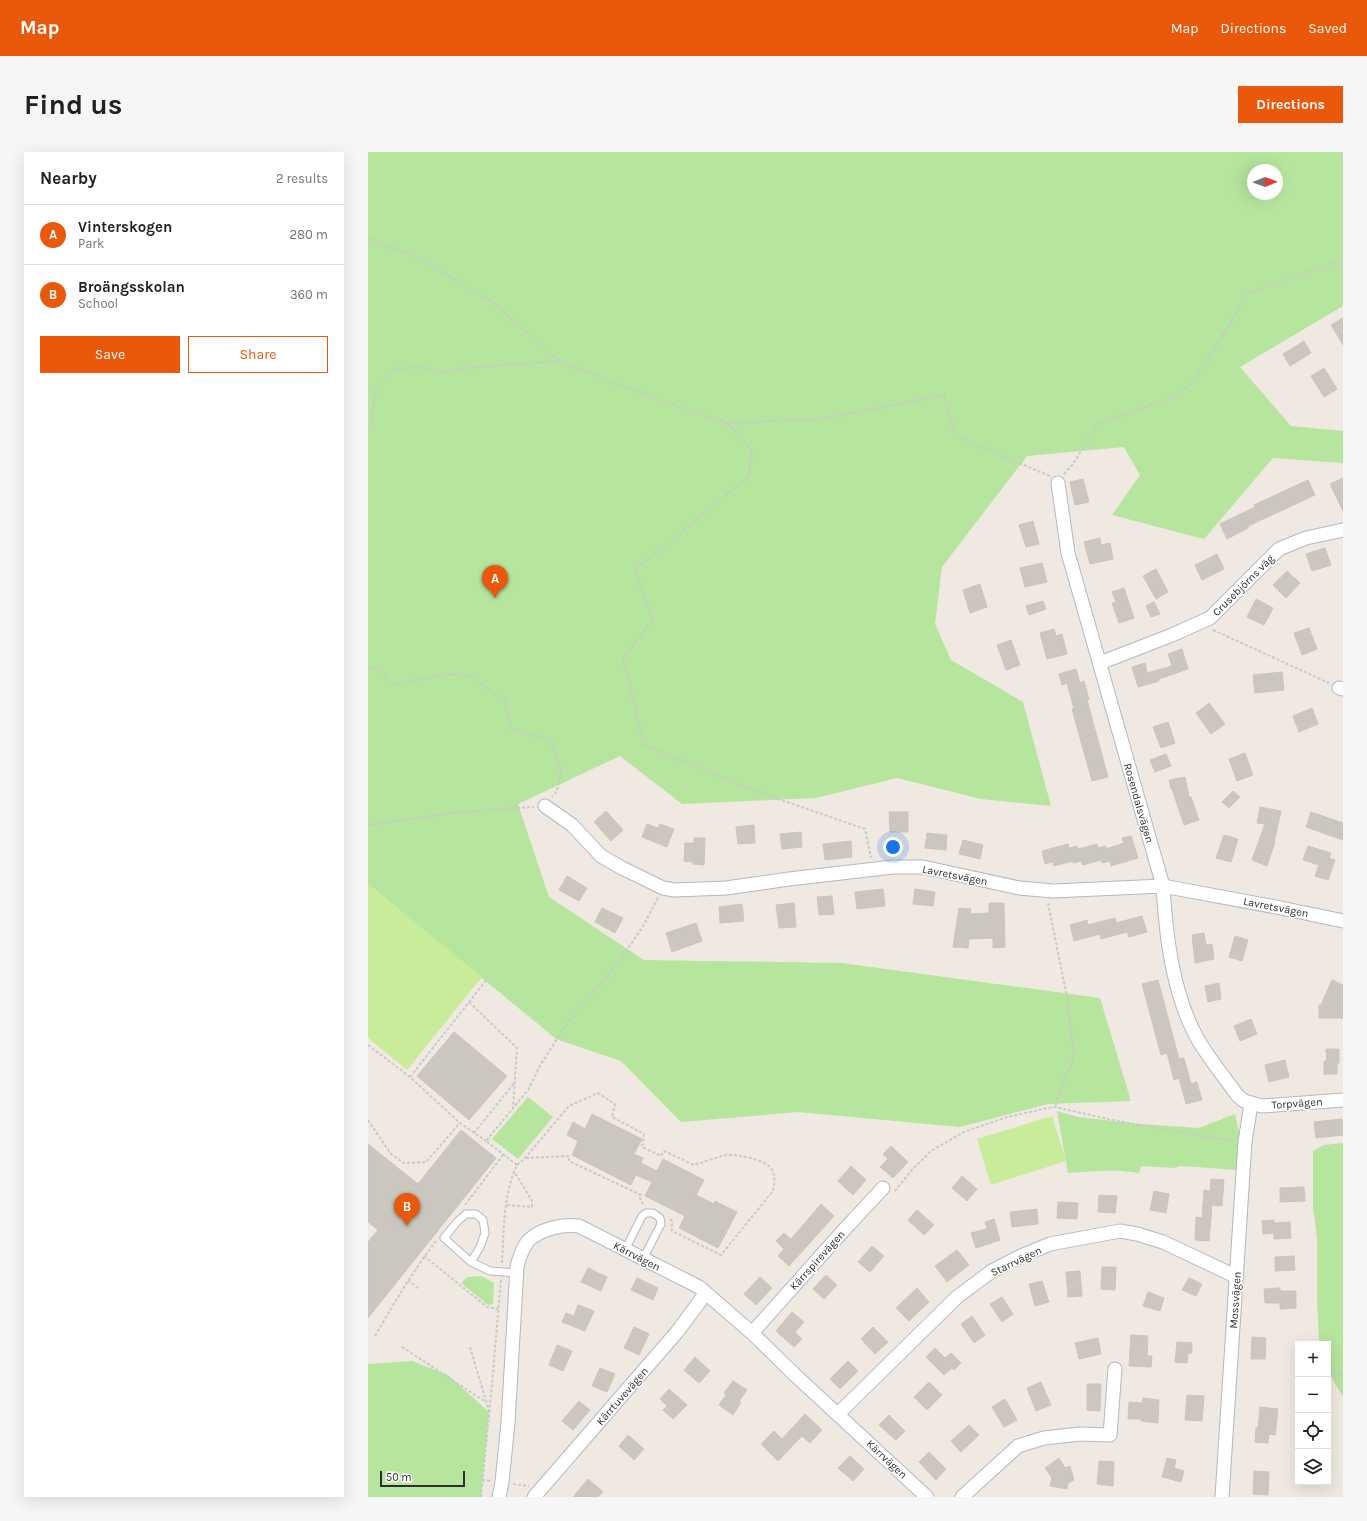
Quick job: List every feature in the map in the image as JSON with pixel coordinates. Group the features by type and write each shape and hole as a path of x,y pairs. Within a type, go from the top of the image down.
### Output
{"street":[{"name":"Rosendalsvägen","path":"1058,481 1068,553 1163,886 1164,913 1175,980 1187,1018 1200,1043 1237,1095 1244,1101 1251,1104"},
{"name":"Crusebjörns väg","path":"1100,663 1210,618 1279,549 1306,538 1343,530"},
{"name":"Lavretsvägen","path":"544,806 572,825 601,856 663,888 674,890 726,888 893,867 923,867 1019,888 1053,891 1163,886 1343,921"},
{"name":"Torpvägen","path":"1251,1104 1262,1106 1343,1100"},
{"name":"Mossvägen","path":"1222,1497 1245,1142 1251,1104"},
{"name":"Kärrspirevägen","path":"752,1333 883,1188"},
{"name":"Kärrvägen","path":"499,1497 507,1431 517,1273 520,1254 528,1242 536,1235 556,1227 569,1225 578,1226 699,1287 752,1333 927,1497"},
{"name":"Starrvägen","path":"838,1414 957,1297 992,1271 1021,1256 1050,1244 1120,1231 1137,1234 1184,1252 1202,1262 1237,1277"},
{"name":"Kärrtuvevägen","path":"534,1497 677,1332 706,1293"},
{"path":"962,1497 1018,1446 1044,1438 1080,1434 1110,1435 1115,1369"}],"lane":[{"path":"625,1250 642,1216 646,1212 653,1213 660,1218 661,1224 643,1259"},
{"path":"471,1262 480,1247 485,1233 483,1220 476,1214 466,1214 457,1222 444,1238 471,1262 490,1271 517,1273"}],"path":[{"path":"1341,152 1343,159"},
{"path":"368,238 418,258 494,303 559,362 635,391 726,423 822,419 944,395 955,436 1058,481 1073,464 1098,424 1180,394 1200,372 1249,292 1343,260"},
{"path":"368,426 370,424 376,390 394,369 423,367 442,373 464,368 559,362"},
{"path":"726,423 752,451 748,477 635,570 652,619 623,658 644,745 761,793 865,829 873,870"},
{"path":"1203,621 1215,632 1341,689"},
{"path":"368,668 380,668 391,685 449,674 471,676 505,701 512,729 526,734 549,738 561,771 557,791 544,806 459,812 368,825"},
{"path":"486,1141 528,1090 541,1064 568,1022 618,963 642,928 663,888"},
{"path":"1046,890 1056,949 1067,997 1074,1055 1070,1068 1062,1083 1055,1107"},
{"path":"410,1077 488,978"},
{"path":"469,1002 517,1048 513,1108"},
{"path":"368,1045 410,1077 460,1123 517,1165"},
{"path":"474,1133 516,1081"},
{"path":"481,1497 502,1272 506,1205 514,1171 517,1165 525,1158 569,1106 598,1093 616,1104 612,1117 644,1134 642,1147 661,1156 664,1151 694,1165 728,1155 761,1161 772,1169 775,1179 773,1191 721,1255 672,1231 672,1221 664,1215"},
{"path":"883,1188 891,1196 912,1170 931,1151 964,1132 1007,1117 1055,1107 1117,1121 1245,1142"},
{"path":"368,1120 391,1154 404,1163 426,1162 460,1123"},
{"path":"525,1158 569,1156 569,1161 641,1195 640,1198 642,1204"},
{"path":"506,1205 532,1208 532,1201 514,1171"},
{"path":"424,1256 487,1307 498,1309"},
{"path":"408,1280 419,1290"},
{"path":"402,1347 486,1402"},
{"path":"470,1347 489,1412"},
{"path":"1331,1376 1343,1374"}],"green space":[{"path":"368,152 1343,152 1343,306 1240,367 1291,426 1343,431 1343,463 1273,458 1204,539 1112,515 1140,475 1124,447 1027,456 942,567 935,624 951,660 1023,702 1051,806 981,799 897,778 816,798 682,804 620,756 518,804 549,897 644,960 842,963 1100,998 1131,1101 1048,1104 960,1127 798,1112 681,1122 621,1061 556,1039 368,884"},
{"path":"368,884 482,977 407,1070 368,1038"},
{"path":"528,1097 553,1117 518,1159 492,1139"},
{"path":"1057,1111 1078,1117 1141,1124 1199,1128 1235,1114 1241,1142 1238,1170 1180,1166 1174,1168 1141,1166 1139,1173 1095,1171 1068,1173"},
{"path":"1052,1116 1066,1161 991,1185 977,1139"},
{"path":"1343,1143 1343,1397 1331,1377 1331,1341 1319,1341 1317,1238 1313,1207 1313,1151 1324,1145"},
{"path":"481,1276 494,1283 493,1304 488,1305 461,1283 467,1277"},
{"path":"412,1361 448,1375 489,1412 481,1497 368,1497 368,1364"}],"building":[{"path":"1343,318 1343,345 1331,325"},
{"path":"1304,341 1311,353 1290,366 1283,354"},
{"path":"1324,368 1337,389 1324,397 1311,376"},
{"path":"1343,478 1343,511 1330,484"},
{"path":"1083,479 1089,502 1075,505 1070,482"},
{"path":"1308,480 1315,495 1248,526 1248,528 1227,539 1220,524 1255,507 1254,505"},
{"path":"1033,521 1039,544 1026,547 1019,525"},
{"path":"1100,538 1101,545 1110,543 1113,559 1090,564 1084,542"},
{"path":"1325,548 1331,565 1312,571 1306,554"},
{"path":"1217,554 1224,569 1202,580 1195,565"},
{"path":"1042,563 1047,582 1025,587 1020,568"},
{"path":"1156,569 1168,592 1156,599 1143,576"},
{"path":"1287,571 1300,583 1286,598 1273,585"},
{"path":"980,584 987,607 970,613 963,590"},
{"path":"1124,588 1134,618 1119,623 1112,603 1116,602 1112,592"},
{"path":"1256,599 1273,608 1264,625 1247,617"},
{"path":"1043,601 1046,609 1029,615 1026,606"},
{"path":"1154,602 1160,614 1151,617 1146,606"},
{"path":"1309,628 1317,649 1302,655 1294,633"},
{"path":"1054,629 1056,636 1062,634 1067,654 1047,659 1040,633"},
{"path":"1011,640 1020,665 1006,670 997,645"},
{"path":"1182,649 1188,669 1159,679 1159,681 1138,687 1132,667 1145,663 1147,673 1172,666 1168,654"},
{"path":"1076,669 1080,683 1084,681 1089,699 1087,700 1108,777 1092,781 1072,709 1074,709 1067,683 1062,685 1059,674"},
{"path":"1282,672 1284,690 1255,693 1253,675"},
{"path":"1209,703 1225,724 1211,734 1196,713"},
{"path":"1312,708 1318,724 1299,732 1293,716"},
{"path":"1168,722 1175,743 1161,748 1153,727"},
{"path":"1245,753 1253,775 1237,781 1229,759"},
{"path":"1166,754 1171,766 1155,772 1150,760"},
{"path":"1185,777 1189,797 1191,797 1199,820 1184,825 1169,780"},
{"path":"1233,791 1240,797 1229,808 1222,802"},
{"path":"1260,807 1281,811 1275,842 1267,866 1252,860 1265,824 1257,823"},
{"path":"606,811 623,830 611,841 594,822"},
{"path":"889,812 908,812 908,832 890,832"},
{"path":"1311,812 1343,823 1343,840 1306,827"},
{"path":"647,824 658,828 660,824 674,829 667,847 642,837"},
{"path":"754,825 755,843 738,844 736,827"},
{"path":"801,832 802,847 782,849 780,834"},
{"path":"927,833 947,835 946,850 925,848"},
{"path":"1224,835 1238,839 1231,862 1216,858"},
{"path":"1131,836 1138,858 1111,866 1110,861 1102,863 1101,860 1083,865 1081,861 1073,863 1073,861 1054,866 1053,862 1045,864 1042,851 1068,844 1069,848 1077,846 1078,849 1097,844 1098,848 1106,846 1106,849 1124,843 1122,838"},
{"path":"694,838 705,838 704,865 684,861 685,843 694,843"},
{"path":"963,840 983,845 980,859 959,854"},
{"path":"851,841 852,857 825,860 823,844"},
{"path":"1308,846 1331,853 1329,858 1335,860 1328,880 1315,876 1319,865 1303,860"},
{"path":"567,876 587,888 579,901 559,890"},
{"path":"883,889 885,906 857,909 855,892"},
{"path":"915,889 935,892 933,906 913,904"},
{"path":"832,896 834,914 819,915 817,897"},
{"path":"794,903 796,927 779,928 776,905"},
{"path":"989,903 1004,903 1005,947 993,948 993,938 969,939 968,948 953,947 959,908 971,909 970,914 989,913"},
{"path":"742,904 744,921 720,923 719,907"},
{"path":"602,908 623,918 615,933 595,922"},
{"path":"1142,916 1147,932 1129,937 1127,932 1101,939 1100,934 1074,941 1070,925 1087,920 1088,925 1115,918 1116,923"},
{"path":"696,923 702,941 672,952 666,933"},
{"path":"1204,933 1206,945 1212,944 1214,959 1195,963 1192,935"},
{"path":"1235,936 1248,940 1242,961 1229,957"},
{"path":"1158,980 1179,1059 1184,1058 1191,1084 1197,1082 1202,1100 1186,1104 1179,1078 1174,1080 1167,1053 1161,1055 1142,984"},
{"path":"1332,980 1343,985 1343,1018 1319,1018 1319,1005 1321,1005"},
{"path":"1219,983 1221,999 1208,1002 1205,986"},
{"path":"1251,1019 1257,1034 1240,1041 1234,1026"},
{"path":"454,1032 507,1076 469,1120 417,1076"},
{"path":"1326,1049 1339,1049 1337,1074 1324,1074 1324,1061 1327,1061"},
{"path":"1285,1060 1289,1077 1269,1082 1265,1065"},
{"path":"592,1114 642,1139 634,1154 643,1158 641,1163 657,1171 663,1159 704,1180 696,1195 714,1204 715,1201 737,1212 718,1248 679,1228 685,1216 645,1196 652,1182 636,1175 631,1185 572,1155 578,1141 567,1135 573,1122 585,1129"},
{"path":"1342,1119 1343,1135 1316,1138 1314,1122"},
{"path":"461,1130 496,1158 368,1318 368,1242 378,1230 368,1222 368,1144 418,1184"},
{"path":"891,1146 908,1162 893,1178 880,1167 888,1159 883,1154"},
{"path":"851,1166 866,1180 853,1195 838,1181"},
{"path":"962,1176 977,1189 967,1201 952,1188"},
{"path":"1211,1179 1224,1180 1222,1206 1212,1205 1209,1241 1195,1240 1196,1217 1202,1218 1204,1190 1210,1191"},
{"path":"1304,1187 1305,1201 1280,1202 1280,1188"},
{"path":"1154,1191 1169,1194 1166,1213 1150,1210"},
{"path":"1099,1195 1117,1196 1115,1213 1098,1212"},
{"path":"1058,1202 1078,1203 1077,1219 1057,1218"},
{"path":"821,1204 834,1216 789,1266 778,1256 784,1249 776,1241 784,1233 791,1239"},
{"path":"1037,1209 1038,1224 1012,1227 1010,1212"},
{"path":"917,1210 934,1225 924,1235 908,1220"},
{"path":"994,1219 1000,1240 976,1248 971,1233 987,1229 985,1222"},
{"path":"1274,1220 1274,1223 1290,1222 1291,1238 1274,1239 1274,1233 1263,1234 1262,1221"},
{"path":"872,1246 884,1256 870,1272 858,1262"},
{"path":"957,1250 969,1265 947,1282 935,1266"},
{"path":"1294,1256 1295,1270 1275,1271 1275,1257"},
{"path":"1102,1267 1116,1267 1115,1290 1101,1289"},
{"path":"588,1268 607,1277 601,1291 581,1282"},
{"path":"1080,1271 1082,1296 1068,1297 1066,1272"},
{"path":"826,1275 837,1285 824,1299 813,1289"},
{"path":"760,1277 772,1288 756,1305 744,1294"},
{"path":"637,1278 658,1288 653,1300 631,1290"},
{"path":"1189,1278 1202,1284 1196,1296 1182,1290"},
{"path":"1042,1281 1049,1302 1035,1306 1029,1284"},
{"path":"917,1288 929,1302 909,1321 896,1308"},
{"path":"1280,1288 1280,1291 1296,1291 1296,1308 1280,1309 1280,1303 1265,1303 1264,1289"},
{"path":"1148,1292 1164,1298 1160,1311 1143,1306"},
{"path":"1002,1297 1013,1314 1002,1322 990,1304"},
{"path":"578,1305 594,1311 585,1331 562,1322 566,1313 574,1316"},
{"path":"792,1312 804,1322 795,1332 802,1339 794,1347 776,1331"},
{"path":"972,1316 985,1335 974,1343 961,1324"},
{"path":"634,1327 649,1334 639,1355 624,1348"},
{"path":"873,1327 888,1342 875,1354 861,1339"},
{"path":"1131,1335 1148,1336 1147,1356 1152,1356 1151,1367 1129,1366"},
{"path":"1252,1337 1266,1338 1265,1359 1251,1359"},
{"path":"1098,1338 1101,1354 1079,1359 1075,1343"},
{"path":"1177,1342 1192,1343 1192,1353 1188,1353 1187,1363 1175,1362"},
{"path":"557,1345 572,1351 563,1371 549,1365"},
{"path":"935,1348 945,1358 951,1353 961,1363 954,1370 952,1368 944,1375 926,1357"},
{"path":"695,1357 710,1371 699,1383 684,1370"},
{"path":"848,1361 858,1371 840,1389 830,1379"},
{"path":"600,1368 615,1374 607,1392 592,1386"},
{"path":"733,1381 747,1390 739,1401 741,1402 733,1415 719,1405 726,1395 724,1393"},
{"path":"929,1382 942,1395 927,1410 914,1397"},
{"path":"1041,1382 1051,1405 1036,1411 1027,1388"},
{"path":"1087,1384 1101,1384 1100,1411 1087,1410"},
{"path":"669,1389 687,1405 673,1419 663,1410 667,1406 660,1399"},
{"path":"1187,1395 1204,1396 1202,1421 1185,1420"},
{"path":"1143,1398 1159,1400 1158,1423 1141,1421 1141,1419 1128,1419 1129,1402 1142,1403"},
{"path":"1005,1399 1017,1420 1004,1427 992,1407"},
{"path":"579,1401 590,1410 573,1430 562,1421"},
{"path":"1260,1407 1278,1409 1275,1435 1269,1434 1268,1443 1255,1442"},
{"path":"805,1414 822,1430 810,1443 802,1436 778,1461 761,1444 774,1431 782,1439"},
{"path":"889,1415 905,1431 896,1440 879,1425"},
{"path":"969,1425 979,1435 961,1452 951,1441"},
{"path":"628,1435 644,1449 634,1460 619,1446"},
{"path":"929,1452 946,1469 936,1480 919,1462"},
{"path":"850,1456 864,1469 853,1481 838,1468"},
{"path":"1059,1458 1065,1468 1070,1466 1074,1480 1068,1483 1067,1489 1050,1486 1052,1478 1045,1468"},
{"path":"1167,1458 1176,1460 1174,1468 1184,1471 1181,1482 1162,1477"},
{"path":"1099,1461 1114,1462 1113,1486 1097,1484"},
{"path":"1254,1471 1269,1472 1268,1495 1253,1494"},
{"path":"588,1479 603,1492 598,1497 573,1497"}],"place":[{"name":"Vinterskogen","path":"495,598"},
{"name":"Broängsskolan","path":"407,1226"}]}
